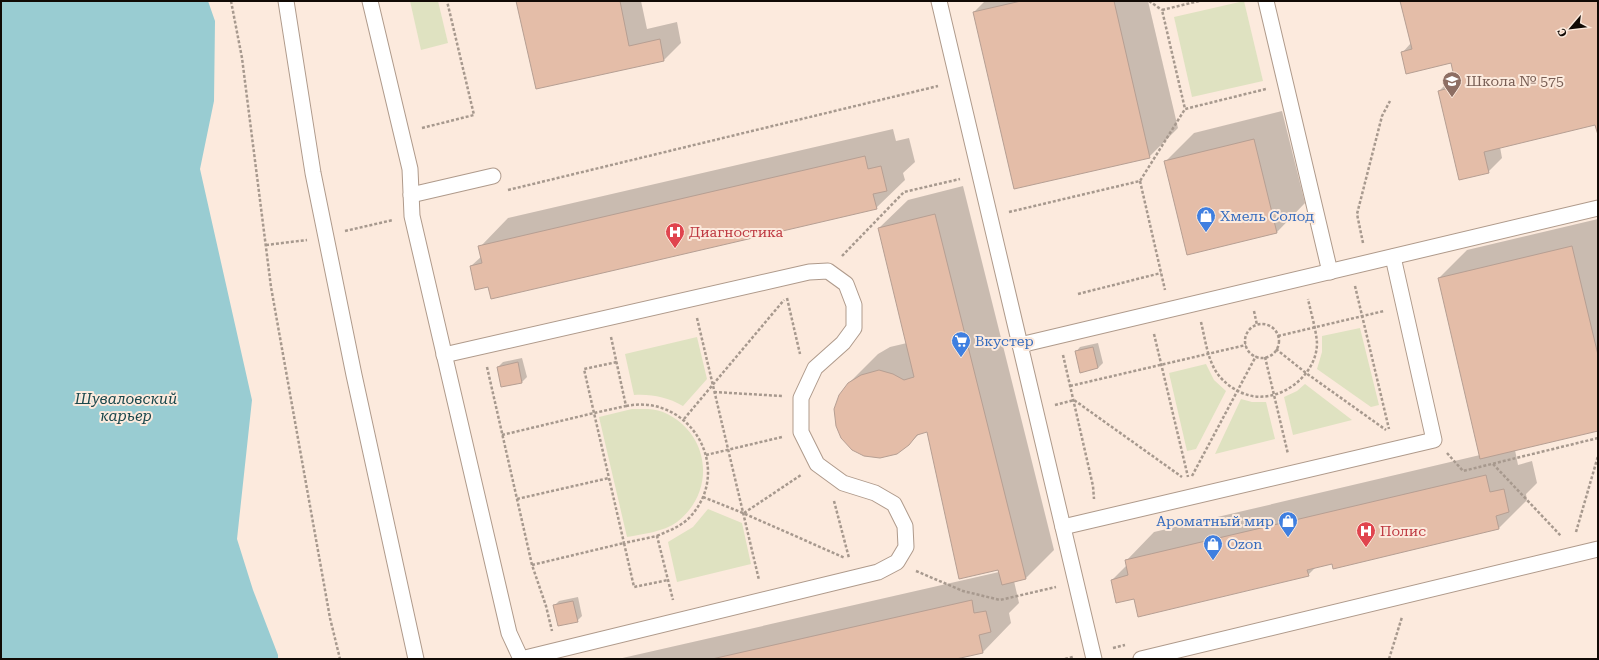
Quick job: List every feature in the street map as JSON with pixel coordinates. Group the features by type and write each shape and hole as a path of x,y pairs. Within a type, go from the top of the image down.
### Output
{"lane":[{"path":"286,1 313,173 416,659"},
{"path":"370,1 410,169 412,216 444,355 510,633 521,659 878,572 897,562 906,547 905,526 894,504 875,493 843,483 817,464 801,432 801,398 815,368 843,343 854,328 854,305 846,284 828,271 809,272 444,355"},
{"path":"939,1 1094,659"},
{"path":"1266,1 1330,272"},
{"path":"412,195 493,176"},
{"path":"1020,345 1393,258 1598,208"},
{"path":"1063,527 1434,440 1393,258"},
{"path":"1141,659 1598,549"}],"path":[{"path":"231,1 242,58 271,287 330,618 340,659"},
{"path":"402,133 474,115 447,1"},
{"path":"1149,1 1162,10 1186,109"},
{"path":"1162,10 1199,1"},
{"path":"507,190 958,81"},
{"path":"990,217 1140,181 1186,109 1286,84"},
{"path":"1365,250 1357,214 1382,116 1390,101"},
{"path":"828,271 904,192 980,174"},
{"path":"1140,181 1170,310"},
{"path":"266,245 301,242 412,216"},
{"path":"1276,349 1306,373 1390,432 1351,267"},
{"path":"1078,294 1161,273"},
{"path":"1196,303 1208,354 1215,370 1224,381 1237,390 1248,395 1260,396 1274,394 1297,384 1314,360 1317,344 1303,278"},
{"path":"684,419 787,296 801,357 815,368"},
{"path":"692,299 764,600"},
{"path":"1278,336 1404,306"},
{"path":"1149,314 1189,482"},
{"path":"607,319 626,406"},
{"path":"1257,325 1268,325 1276,332 1278,336 1279,341 1274,353 1265,357 1251,354 1246,345 1246,335 1252,327 1257,325"},
{"path":"1059,336 1094,486 1094,520"},
{"path":"1070,386 1246,345"},
{"path":"1189,482 1256,356"},
{"path":"1265,357 1293,473"},
{"path":"616,362 584,369 634,587 668,580"},
{"path":"492,390 532,564 546,606"},
{"path":"714,392 801,398"},
{"path":"1035,409 1074,400 1189,482"},
{"path":"502,435 638,403 663,407 684,419 701,442 706,455 708,470 706,485 702,497 689,518 676,528 657,536 532,564"},
{"path":"706,455 801,432"},
{"path":"1434,440 1463,471 1598,438"},
{"path":"1575,537 1598,456"},
{"path":"743,513 817,464"},
{"path":"1493,464 1564,540"},
{"path":"517,499 609,478"},
{"path":"702,497 743,513 849,560 834,498 843,483"},
{"path":"657,536 678,621"},
{"path":"897,562 963,591 1000,600 1076,582"},
{"path":"1389,659 1403,615"},
{"path":"1065,659 1074,657"}],"green space":[{"path":"410,1 438,1 448,43 421,50"},
{"path":"1244,1 1263,81 1192,97 1174,17"},
{"path":"1360,328 1379,405 1371,407 1317,369 1322,352 1322,336"},
{"path":"697,337 707,379 683,406 671,400 659,397 634,395 625,354"},
{"path":"1206,364 1214,380 1226,391 1196,449 1187,451 1169,373"},
{"path":"1305,384 1352,420 1293,435 1284,397 1297,391"},
{"path":"1241,399 1252,402 1266,402 1275,439 1215,454"},
{"path":"632,409 648,409 663,412 679,421 691,433 699,447 703,463 703,479 698,495 690,509 677,522 666,528 646,534 627,537 599,417"},
{"path":"708,509 742,523 751,564 677,582 668,542 693,527"}],"water":[{"name":"Шуваловский карьер","path":"1,1 208,1 215,21 214,101 200,169 252,400 237,539 253,590 278,655 278,659 1,659"}],"building":[{"path":"516,1 620,1 629,46 660,39 664,61 536,89"},
{"path":"1021,1 1114,1 1150,158 1014,189 973,12"},
{"path":"1400,1 1598,1 1598,135 1595,125 1484,152 1489,173 1459,180 1438,91 1456,86 1451,63 1406,74 1401,52 1412,49"},
{"path":"1254,139 1277,233 1187,255 1164,161"},
{"path":"865,156 868,169 881,166 887,191 873,194 877,209 491,299 488,287 475,290 470,266 482,263 478,246"},
{"path":"935,214 1026,579 1002,585 998,570 959,579 927,432 917,435 909,445 897,454 880,458 864,456 852,450 841,438 836,426 834,409 839,395 848,383 861,375 879,370 893,374 904,380 914,377 878,228"},
{"path":"1572,246 1598,355 1598,431 1480,459 1438,278"},
{"path":"1093,347 1098,368 1080,373 1075,351"},
{"path":"518,362 522,383 501,387 497,367"},
{"path":"1486,475 1490,492 1504,489 1509,512 1496,516 1499,529 1333,569 1332,564 1307,570 1309,576 1138,617 1134,599 1116,603 1111,580 1128,575 1125,560"},
{"path":"972,600 974,613 986,611 991,632 979,635 983,653 956,659 712,659"},
{"path":"573,601 578,622 558,626 553,605"}],"place":[{"name":"Школа № 575","path":"1452,98"},
{"name":"Хмель Солод","path":"1206,233"},
{"name":"Диагностика","path":"675,249"},
{"name":"Вкустер","path":"961,358"},
{"name":"Ароматный мир","path":"1288,538"},
{"name":"Полис","path":"1366,548"},
{"name":"Ozon","path":"1213,561"}]}
